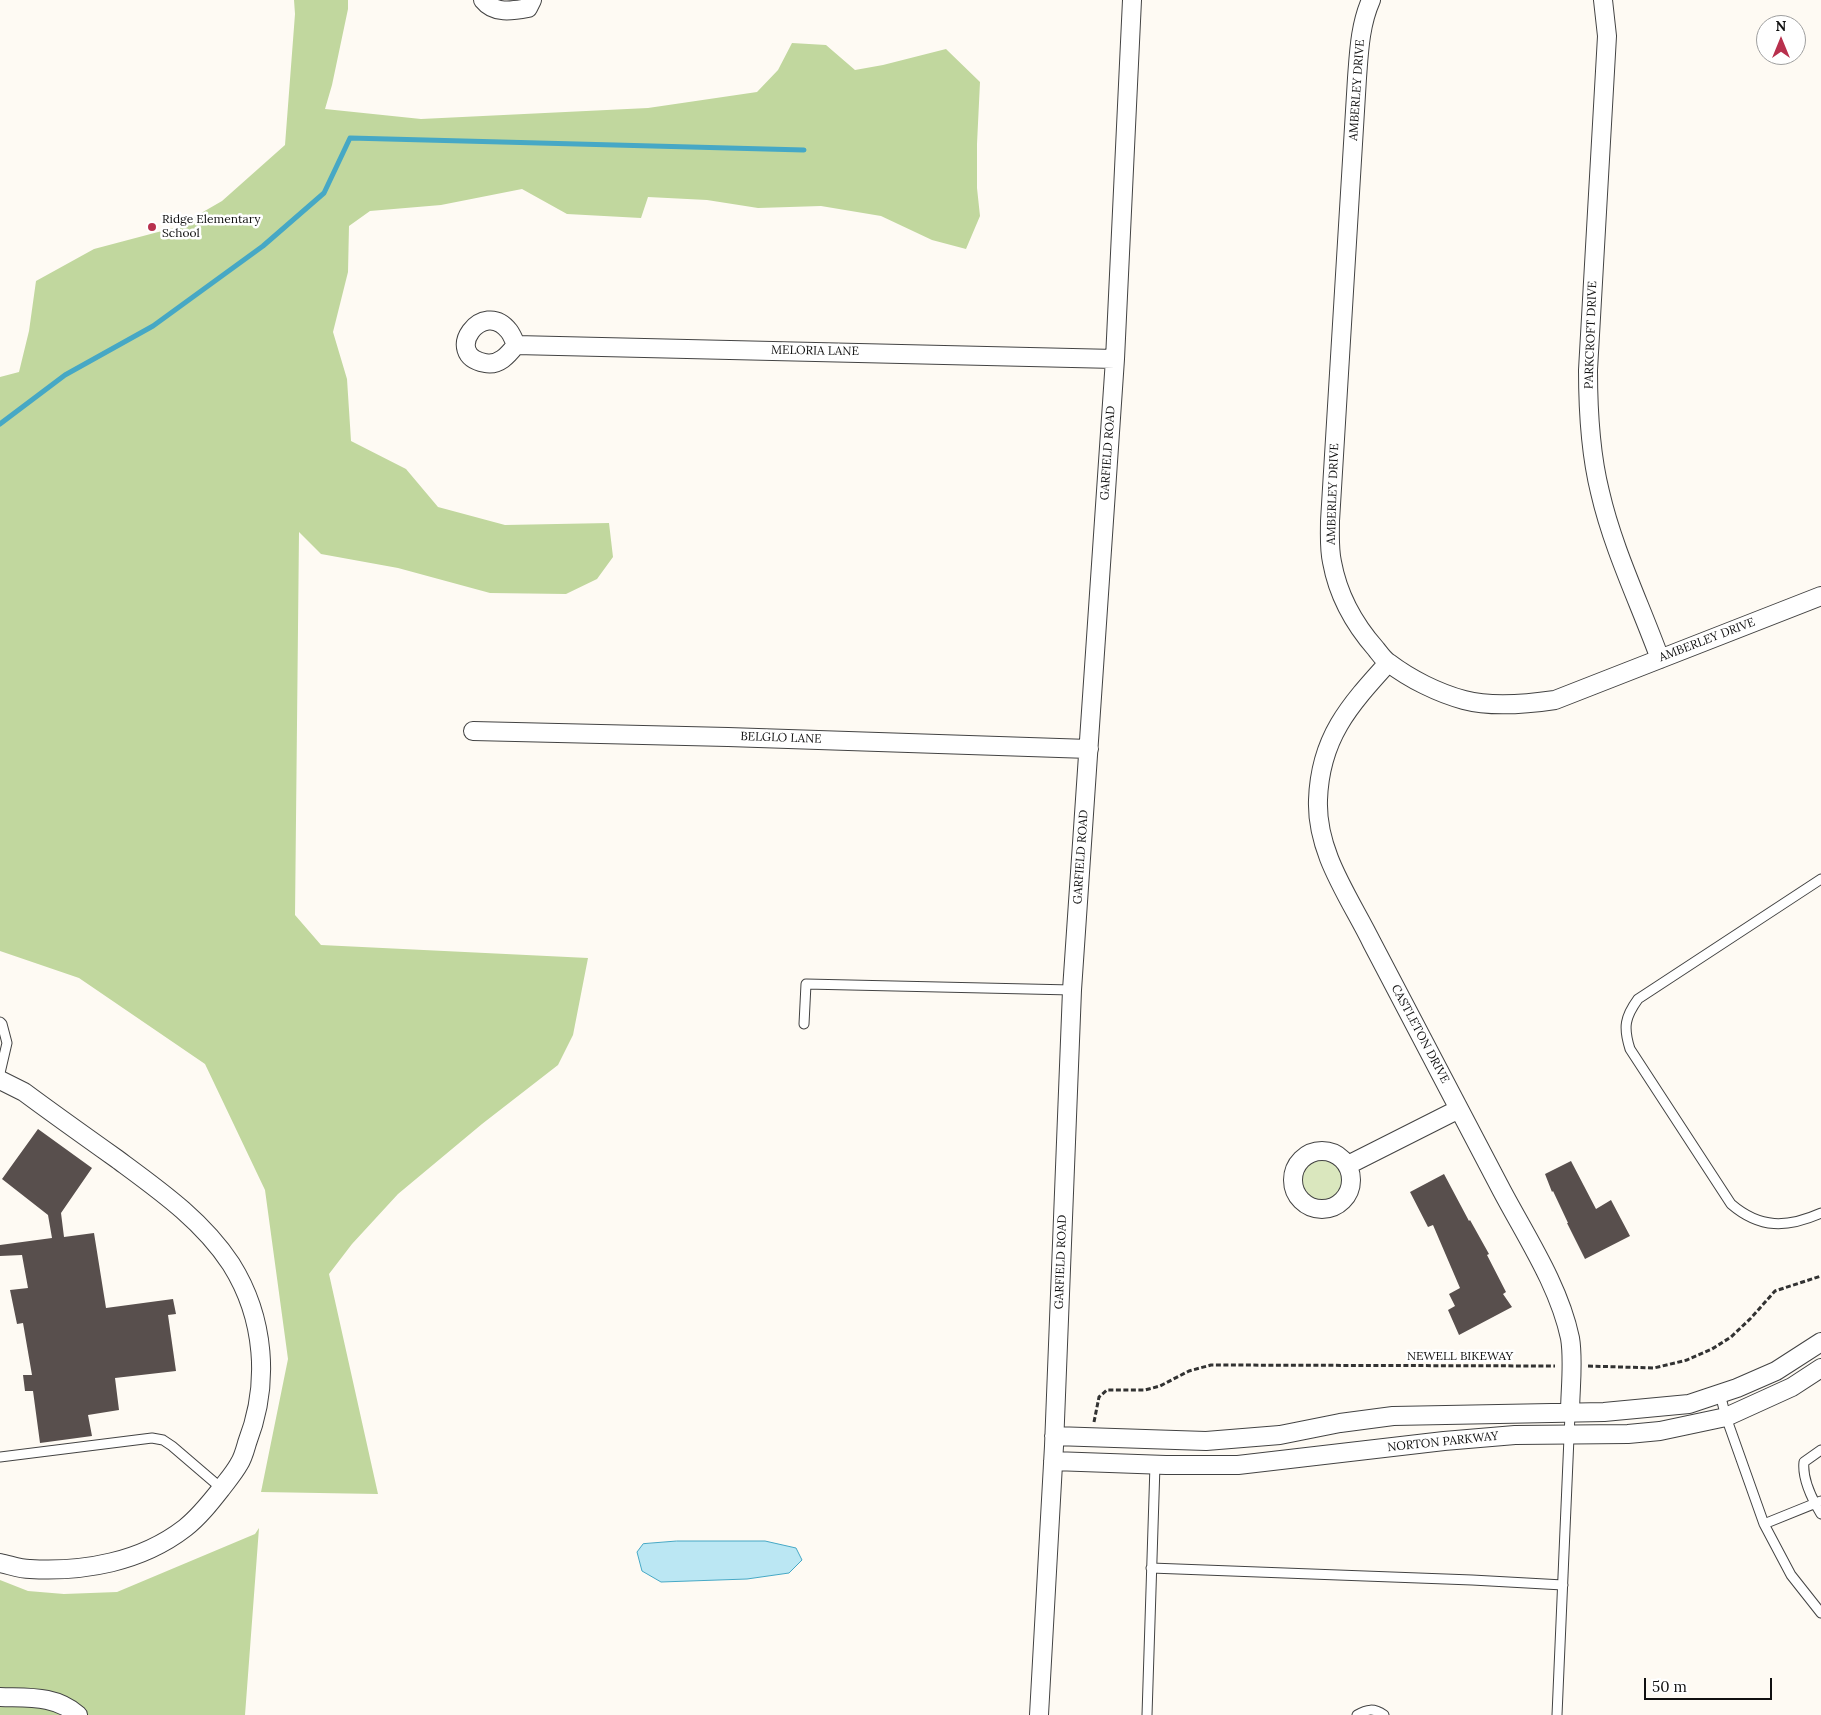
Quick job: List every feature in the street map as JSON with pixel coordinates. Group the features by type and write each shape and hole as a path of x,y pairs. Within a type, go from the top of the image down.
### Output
{"street":[{"path":"483,0 490,8 509,12 528,8 532,0"},
{"name":"GARFIELD ROAD","path":"1039,1715 1053,1461 1072,990 1114,359 1132,0"},
{"name":"AMBERLEY DRIVE","path":"1371,0 1364,17 1357,78 1330,545 1332,562 1344,602 1360,629 1388,663 1420,682 1465,700 1507,704 1537,703 1555,700 1821,596"},
{"name":"PARKCROFT DRIVE","path":"1603,0 1607,36 1590,341 1588,413 1592,455 1600,493 1616,543 1660,659"},
{"name":"MELORIA LANE","path":"516,345 1114,359"},
{"name":"CASTLETON DRIVE","path":"1388,663 1345,713 1329,742 1320,775 1318,801 1323,844 1330,862 1560,1302 1570,1339 1570,1414"},
{"name":"BELGLO LANE","path":"474,731 1089,748"},
{"path":"0,1080 24,1092 161,1191 210,1235 232,1266 247,1296 257,1326 263,1367 256,1420 239,1464 206,1509 185,1528 161,1544 114,1563 93,1567 60,1570 28,1569 0,1563"},
{"path":"1348,1165 1459,1109"},
{"name":"NORTON PARKWAY","path":"1054,1436 1206,1441 1280,1435 1340,1423 1393,1416 1570,1414 1689,1404 1737,1388 1776,1371 1821,1342"},
{"name":"NORTON PARKWAY","path":"1053,1461 1238,1466 1453,1440 1515,1435 1660,1432 1726,1417 1792,1387 1821,1368"},
{"path":"0,1697 43,1699 59,1702 78,1715"}],"lane":[{"path":"1821,879 1638,999 1627,1016 1626,1037 1630,1049 1731,1204 1749,1217 1778,1224 1800,1221 1821,1213"},
{"path":"804,1024 806,984 1072,990"},
{"path":"0,1022 7,1043 0,1073"},
{"path":"1720,1394 1726,1417 1764,1524 1791,1575 1821,1613"},
{"path":"1557,1715 1570,1414"},
{"path":"0,1457 152,1438 163,1440 172,1446 222,1488"},
{"path":"1821,1450 1804,1462 1803,1470 1818,1502 1821,1514"},
{"path":"1147,1715 1155,1465"},
{"path":"1764,1524 1818,1502"},
{"path":"1151,1568 1562,1585"},
{"path":"1357,1715 1365,1710 1378,1710 1384,1715"}],"path":[{"name":"NEWELL BIKEWAY","path":"1094,1419 1099,1397 1107,1390 1144,1390 1160,1386 1189,1371 1211,1365 1654,1368 1687,1360 1712,1349 1731,1337 1774,1291 1821,1276"}],"green space":[{"path":"294,0 348,0 348,9 332,85 325,109 421,119 648,108 757,92 778,70 792,43 826,45 855,70 946,49 980,82 977,188 980,216 966,249 932,240 881,216 821,206 758,208 707,200 648,197 641,218 567,214 522,189 441,205 370,211 349,226 348,272 333,332 347,379 351,441 406,469 438,507 505,525 609,523 613,557 597,579 566,594 490,593 398,568 321,554 299,532 295,915 321,945 588,958 573,1035 558,1065 482,1124 398,1194 352,1244 329,1274 378,1494 261,1492 288,1359 265,1190 205,1064 79,978 0,951 0,377 19,372 29,331 36,281 94,249 177,227 222,201 285,145 295,14"},
{"path":"1322,1160 1337,1166 1343,1181 1337,1196 1322,1202 1307,1196 1301,1181 1307,1166"},
{"path":"259,1528 245,1715 0,1715 0,1580 28,1591 64,1594 117,1592 255,1534"}],"water":[{"path":"677,1541 765,1541 796,1548 802,1560 789,1573 747,1579 661,1582 642,1571 637,1552 643,1544"}],"building":[{"path":"38,1129 92,1168 61,1213 64,1237 94,1233 106,1308 173,1299 176,1314 168,1315 176,1371 115,1378 119,1410 88,1415 92,1436 40,1443 33,1391 25,1391 23,1375 32,1375 23,1323 17,1324 10,1290 28,1288 22,1255 0,1256 0,1245 52,1238 48,1215 2,1179"},
{"path":"1571,1161 1596,1209 1611,1200 1630,1236 1585,1259 1545,1174"},
{"path":"1444,1174 1489,1254 1487,1255 1506,1292 1503,1294 1512,1307 1459,1335 1448,1310 1455,1306 1449,1294 1460,1288 1433,1225 1428,1227 1410,1192"}],"waterway":[{"path":"0,424 65,375 153,326 263,246 324,193 350,138 804,150"}],"place":[{"name":"Ridge Elementary School","path":"152,227"}]}
